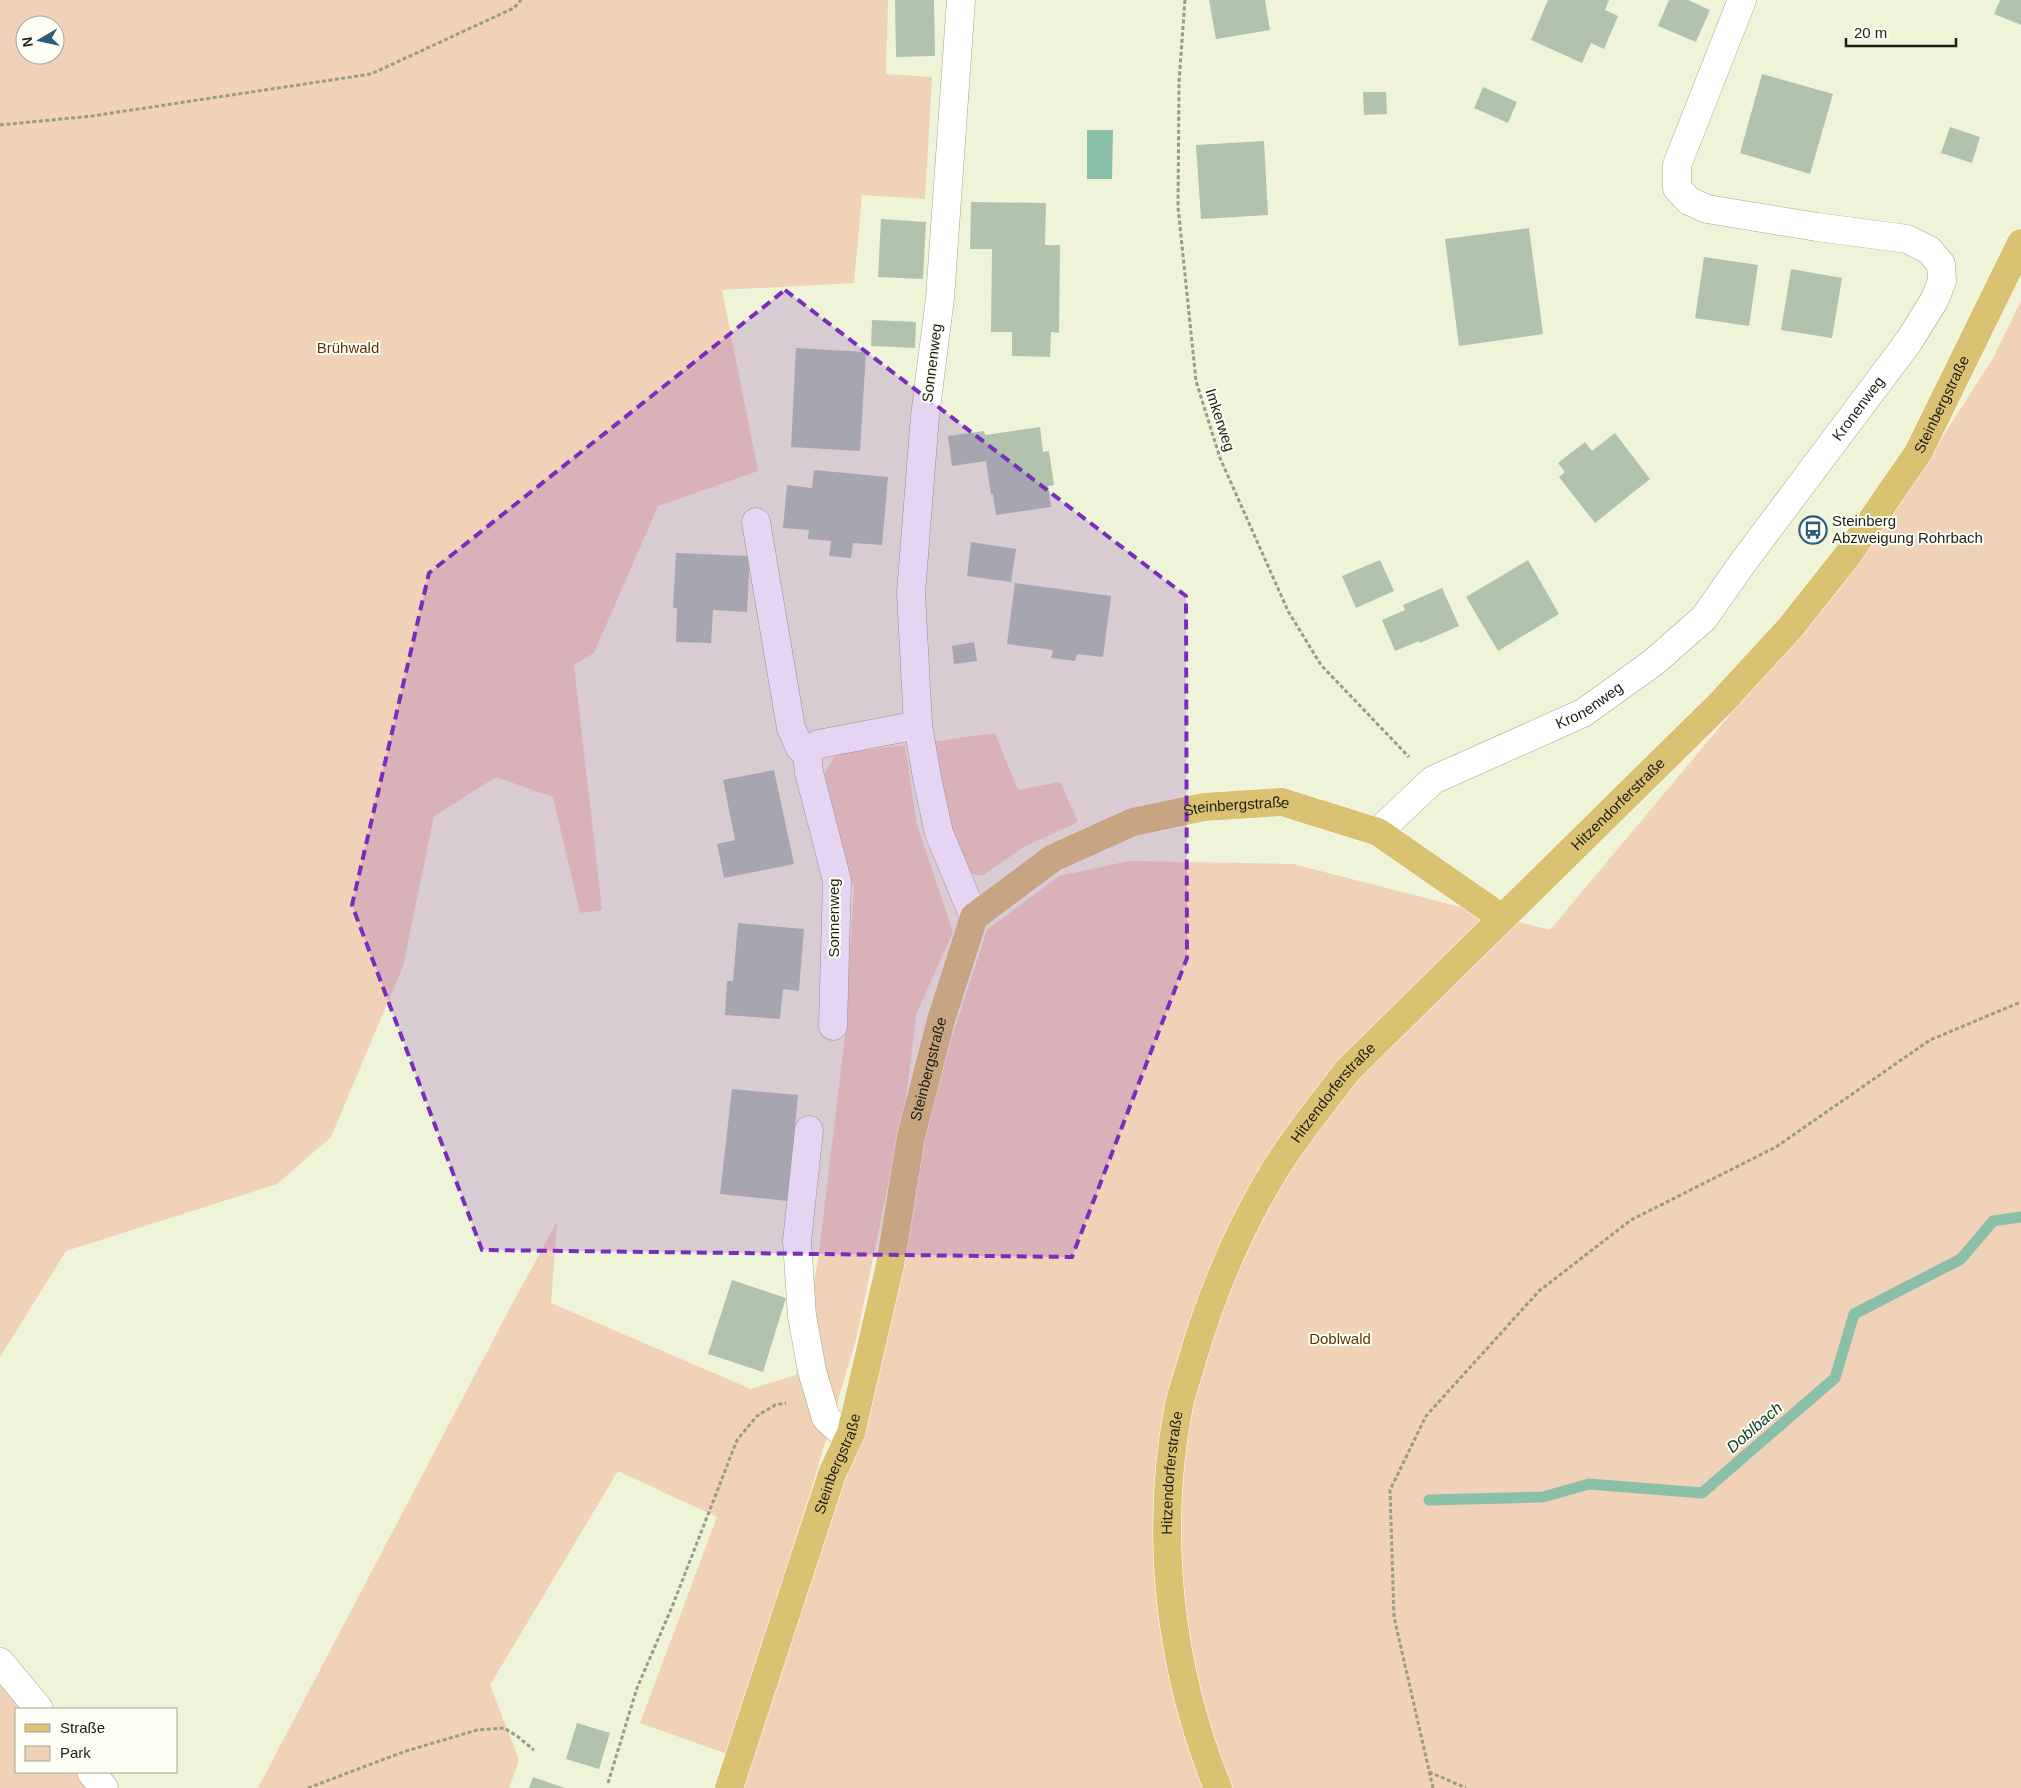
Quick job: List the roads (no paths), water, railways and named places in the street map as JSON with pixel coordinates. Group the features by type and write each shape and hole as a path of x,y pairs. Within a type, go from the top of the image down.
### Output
{"main road":[{"name":"Steinbergstraße","path":"1846,556 1918,453 2021,243"},
{"name":"Hitzendorferstraße","path":"1218,1788 1191,1709 1174,1635 1169,1576 1168,1517 1170,1465 1180,1404 1198,1339 1238,1238 1268,1182 1307,1124 1348,1070 1721,703 1790,628 1846,556"},
{"name":"Steinbergstraße","path":"729,1788 832,1474 851,1433 890,1265 911,1137 941,1020 974,917 1053,858 1132,822 1204,807 1282,802 1378,832 1502,918"}],"street":[{"name":"Sonnenweg","path":"961,0 940,298 925,416 911,593 918,725 927,778 939,832 974,917"},
{"name":"Kronenweg","path":"1378,832 1433,780 1583,713 1654,662 1704,618 1744,560 1909,341 1935,299 1942,281 1941,264 1929,250 1907,240 1707,208 1689,201 1677,188 1677,165 1742,0"},
{"name":"Sonnenweg","path":"756,522 791,728 800,748 807,754 808,772 837,881 833,1026"},
{"path":"807,754 819,744 918,725"},
{"path":"809,1130 797,1241 802,1316 812,1371 826,1418 839,1430 851,1433"},
{"path":"0,1662 38,1708"},
{"path":"92,1773 104,1788"}],"waterway":[{"name":"Doblbach","path":"1429,1500 1543,1497 1589,1484 1702,1493 1835,1378 1854,1314 1961,1259 1993,1221 2021,1217"}],"place":[{"name":"Steinberg Abzweigung Rohrbach","path":"1813,530"}],"park label":[{"name":"Brühwald","path":"348,348"},
{"name":"Doblwald","path":"1340,1339"}]}
